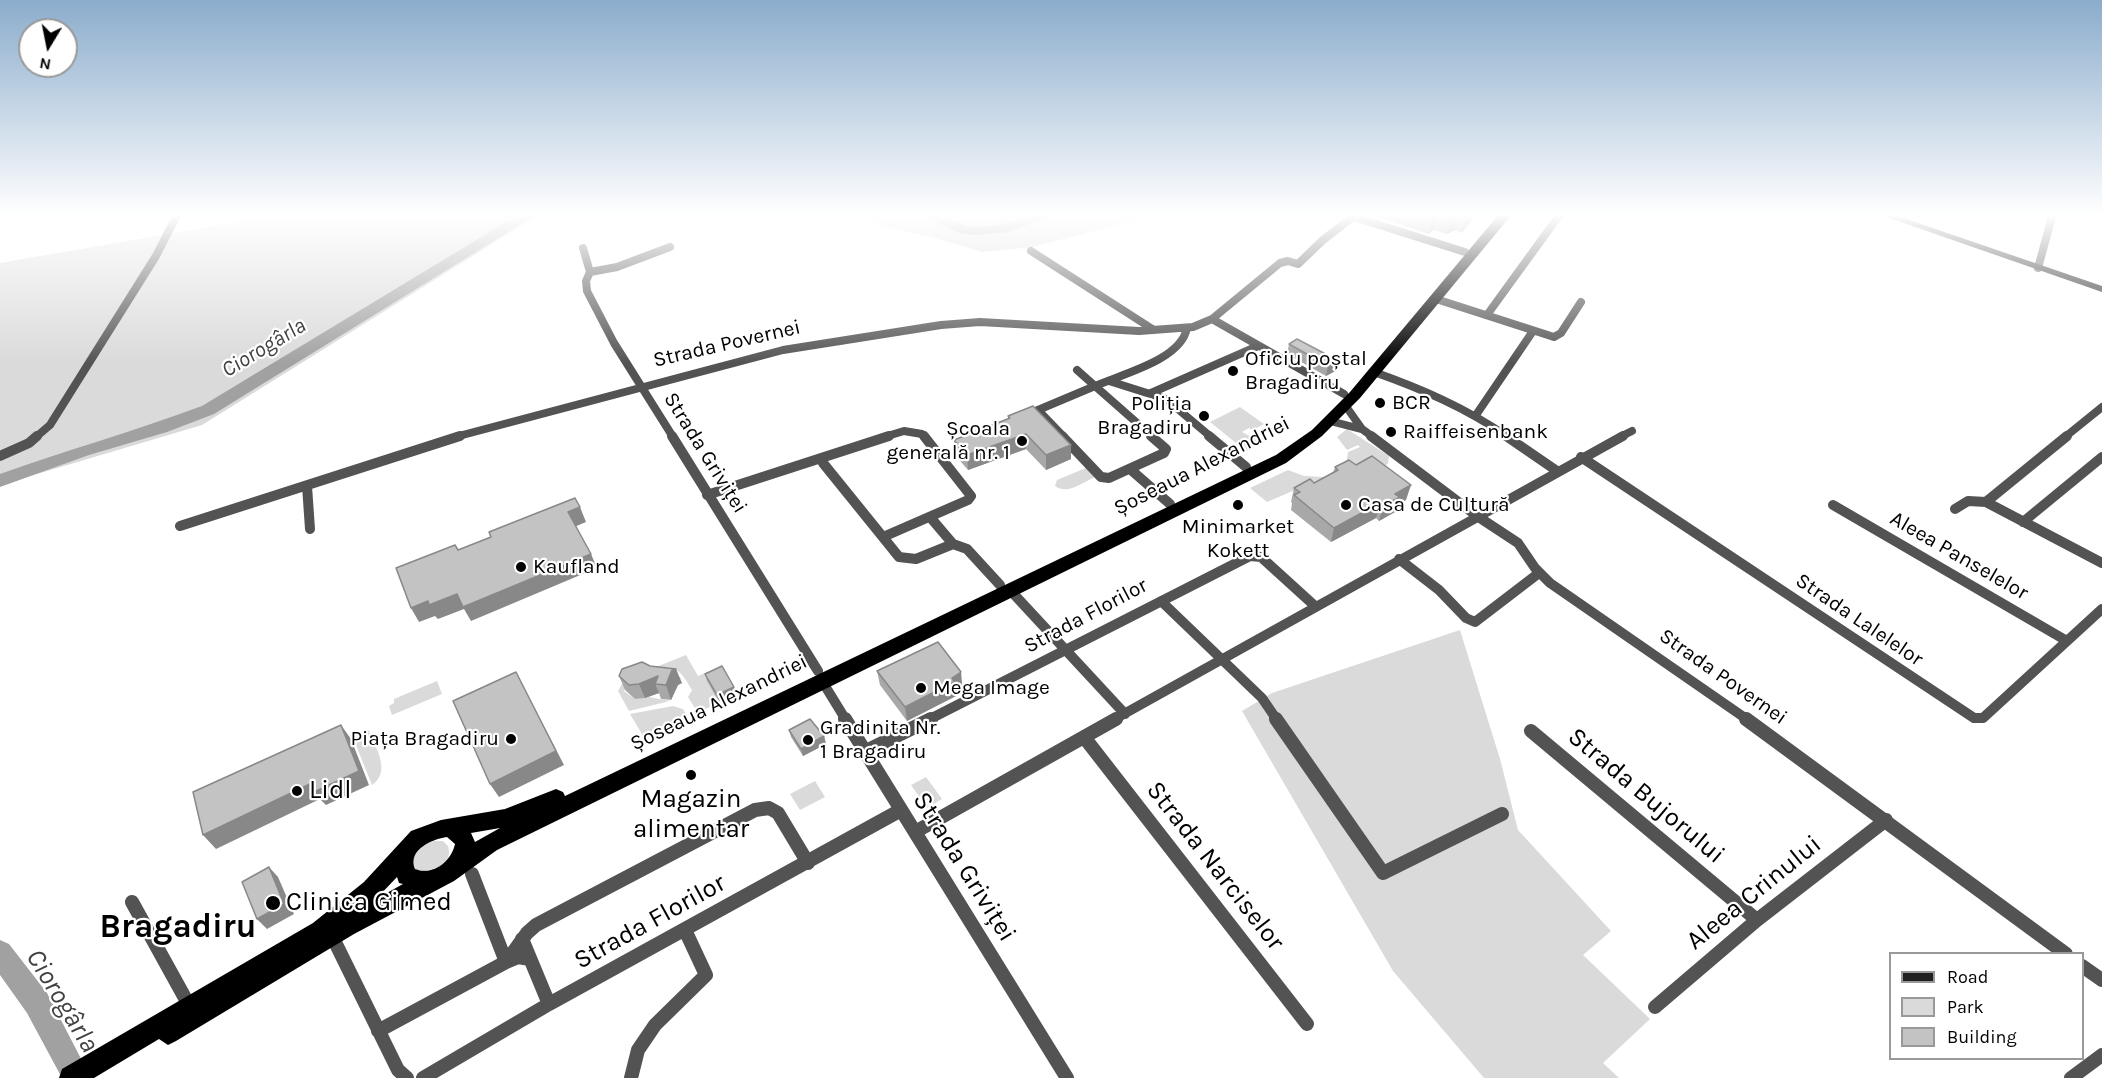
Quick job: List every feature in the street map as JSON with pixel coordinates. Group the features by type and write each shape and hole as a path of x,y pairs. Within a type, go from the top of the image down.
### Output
{"highway":[{"name":"Șoseaua Alexandriei","path":"93,1078 190,1007 327,926 372,889 423,834 432,830 492,821 537,807 1281,459 1330,421 1345,399 1456,263"},
{"name":"Șoseaua Alexandriei","path":"1005,587 1277,451 1307,430 1374,372 1465,263"},
{"name":"Șoseaua Alexandriei","path":"71,1078 151,1037 431,880 463,872 490,843 820,676"},
{"path":"449,828 457,830 465,841 463,872"},
{"path":"405,853 402,864 407,876 421,882 431,880"}],"main road":[{"path":"2024,263 2102,289"}],"street":[{"path":"0,456 29,443 50,425 151,263"},
{"name":"Strada Griviței","path":"587,263 590,272 586,282 588,294 640,386 1067,1078"},
{"path":"590,272 627,263"},
{"path":"1050,263 1156,331"},
{"path":"1280,263 1211,320 1258,345 1345,399 1362,429"},
{"path":"1487,315 1525,263"},
{"path":"2038,268 2039,263"},
{"path":"1436,299 1557,337 1581,302"},
{"name":"Strada Povernei","path":"180,526 465,434 783,350 962,323 992,322 1156,331 1187,328 1211,320"},
{"path":"1077,370 1095,386 1166,449 1164,453 1109,478 1101,477 1038,410 1095,386 1109,381 1170,354 1185,338 1187,328"},
{"path":"1476,415 1533,331"},
{"path":"1151,393 1258,345"},
{"path":"1374,372 1425,390 1476,415 1557,471"},
{"name":"Șoseaua Alexandriei","path":"1109,381 1166,399 1246,467"},
{"path":"1986,502 2102,407"},
{"path":"1330,421 1362,429"},
{"name":"Strada Povernei","path":"1362,429 1478,516 1518,543 1539,573 1550,583 1657,655 1886,820 2063,952"},
{"path":"707,495 904,431 922,434 970,494 968,500 882,537"},
{"path":"915,832 1399,559 1632,431"},
{"name":"Strada Lalelelor","path":"1581,458 1974,718 1983,718 2102,609"},
{"path":"2023,522 2102,458"},
{"path":"823,459 828,470 899,557 910,560 953,544"},
{"name":"Șoseaua Alexandriei","path":"1130,469 1170,504"},
{"path":"307,486 310,529"},
{"path":"1955,509 1968,501 1986,502 2102,563"},
{"name":"Aleea Panselelor","path":"1833,505 2067,641"},
{"path":"930,517 953,544 967,549 1005,587 1125,714"},
{"name":"Strada Florilor","path":"864,752 1254,555 1264,559 1316,607"},
{"path":"1399,559 1439,591 1466,618 1475,622 1539,573"},
{"path":"1161,601 1262,698 1383,873 1502,814"},
{"name":"Strada Bujorului","path":"1531,731 1757,920"},
{"name":"Strada Narciselor","path":"1084,737 1307,1024"},
{"path":"506,962 522,939 536,925 763,808 778,813 808,863"},
{"name":"Strada Florilor","path":"423,1078 549,1004 901,810"},
{"name":"Aleea Crinului","path":"1655,1007 1757,920 1886,820"},
{"path":"463,872 506,962"},
{"path":"132,902 190,1007"},
{"path":"632,1078 638,1050 655,1025 706,975 685,930"},
{"path":"332,936 398,1070 407,1078"},
{"path":"522,939 549,1004"},
{"path":"378,1031 506,962 518,957 530,959"},
{"path":"2084,967 2102,980"},
{"path":"2071,1078 2102,1055"}],"green space":[{"path":"0,263 461,263 202,425 0,485"},
{"path":"1240,407 1264,424 1253,430 1249,428 1242,432 1262,443 1246,451 1210,422"},
{"path":"1347,429 1389,456 1388,464 1374,470 1346,466 1348,452 1360,447 1358,445 1347,450 1337,437"},
{"path":"1086,468 1095,477 1070,489 1055,486 1057,480"},
{"path":"1288,470 1304,476 1325,477 1267,502 1250,488"},
{"path":"1460,630 1500,759 1518,830 1611,931 1583,955 1650,1019 1603,1063 1619,1078 1484,1078 1393,971 1242,711 1272,693"},
{"path":"686,655 698,676 707,672 711,679 707,681 719,702 698,713 688,697 692,690 681,674 674,669 656,667"},
{"path":"676,675 681,678 679,681 627,683 624,691 635,699 649,697 670,701 629,711 618,691 623,682"},
{"path":"437,681 442,694 392,715 389,706 394,703 394,699"},
{"path":"673,706 683,709 688,718 645,739 630,714"},
{"path":"369,730 381,766 381,773 372,785 353,738"},
{"path":"926,777 942,799 927,808 911,785"},
{"path":"815,781 825,797 800,810 790,794"},
{"path":"434,841 443,841 448,846 449,853 445,863 435,869 416,870 412,860 415,853"}],"building":[{"path":"1297,339 1337,360 1328,366 1289,344"},
{"path":"1033,406 1071,445 1046,455 1026,434 967,455 954,440 1010,418 1008,416"},
{"name":"Casa de Cultură","path":"1372,456 1411,485 1395,494 1400,497 1383,506 1380,503 1334,528 1294,495 1300,492 1294,488 1310,479 1314,483 1338,470 1335,467 1349,460 1356,465"},
{"name":"Kaufland","path":"575,498 580,507 568,512 591,554 463,607 457,594 429,605 428,601 411,608 396,568 455,545 458,550 491,537 489,532"},
{"name":"Mega Image","path":"938,642 961,672 952,678 954,682 905,707 877,671"},
{"path":"642,662 650,666 676,669 672,670 666,685 655,684 658,676 639,684 629,685 619,676 622,669"},
{"path":"722,666 734,687 717,695 705,674"},
{"name":"Piața Bragadiru","path":"516,672 556,751 490,784 453,701"},
{"path":"810,719 824,736 801,749 789,730"},
{"path":"341,725 359,771 314,792 312,783 203,835 193,792"},
{"path":"269,867 284,904 257,919 242,882"}],"waterway":[{"name":"Ciorogârla","path":"0,481 83,451 161,428 208,410 449,263"},
{"name":"Ciorogârla","path":"0,953 37,1003 77,1078"}],"place":[{"name":"Oficiu poștal Bragadiru","path":"1233,371"},
{"name":"BCR","path":"1380,403"},
{"name":"Poliția Bragadiru","path":"1204,416"},
{"name":"Raiffeisenbank","path":"1391,432"},
{"name":"Școala generală nr. 1","path":"1022,441"},
{"name":"Minimarket Kokett","path":"1238,505"},
{"name":"Casa de Cultură","path":"1346,505"},
{"name":"Kaufland","path":"521,567"},
{"name":"Mega Image","path":"921,688"},
{"name":"Piața Bragadiru","path":"511,739"},
{"name":"Gradinita Nr. 1 Bragadiru","path":"808,740"},
{"name":"Magazin alimentar","path":"691,775"},
{"name":"Lidl","path":"297,791"},
{"name":"Clinica Gimed","path":"273,903"}],"district":[{"name":"Bragadiru","path":"178,928"}]}
